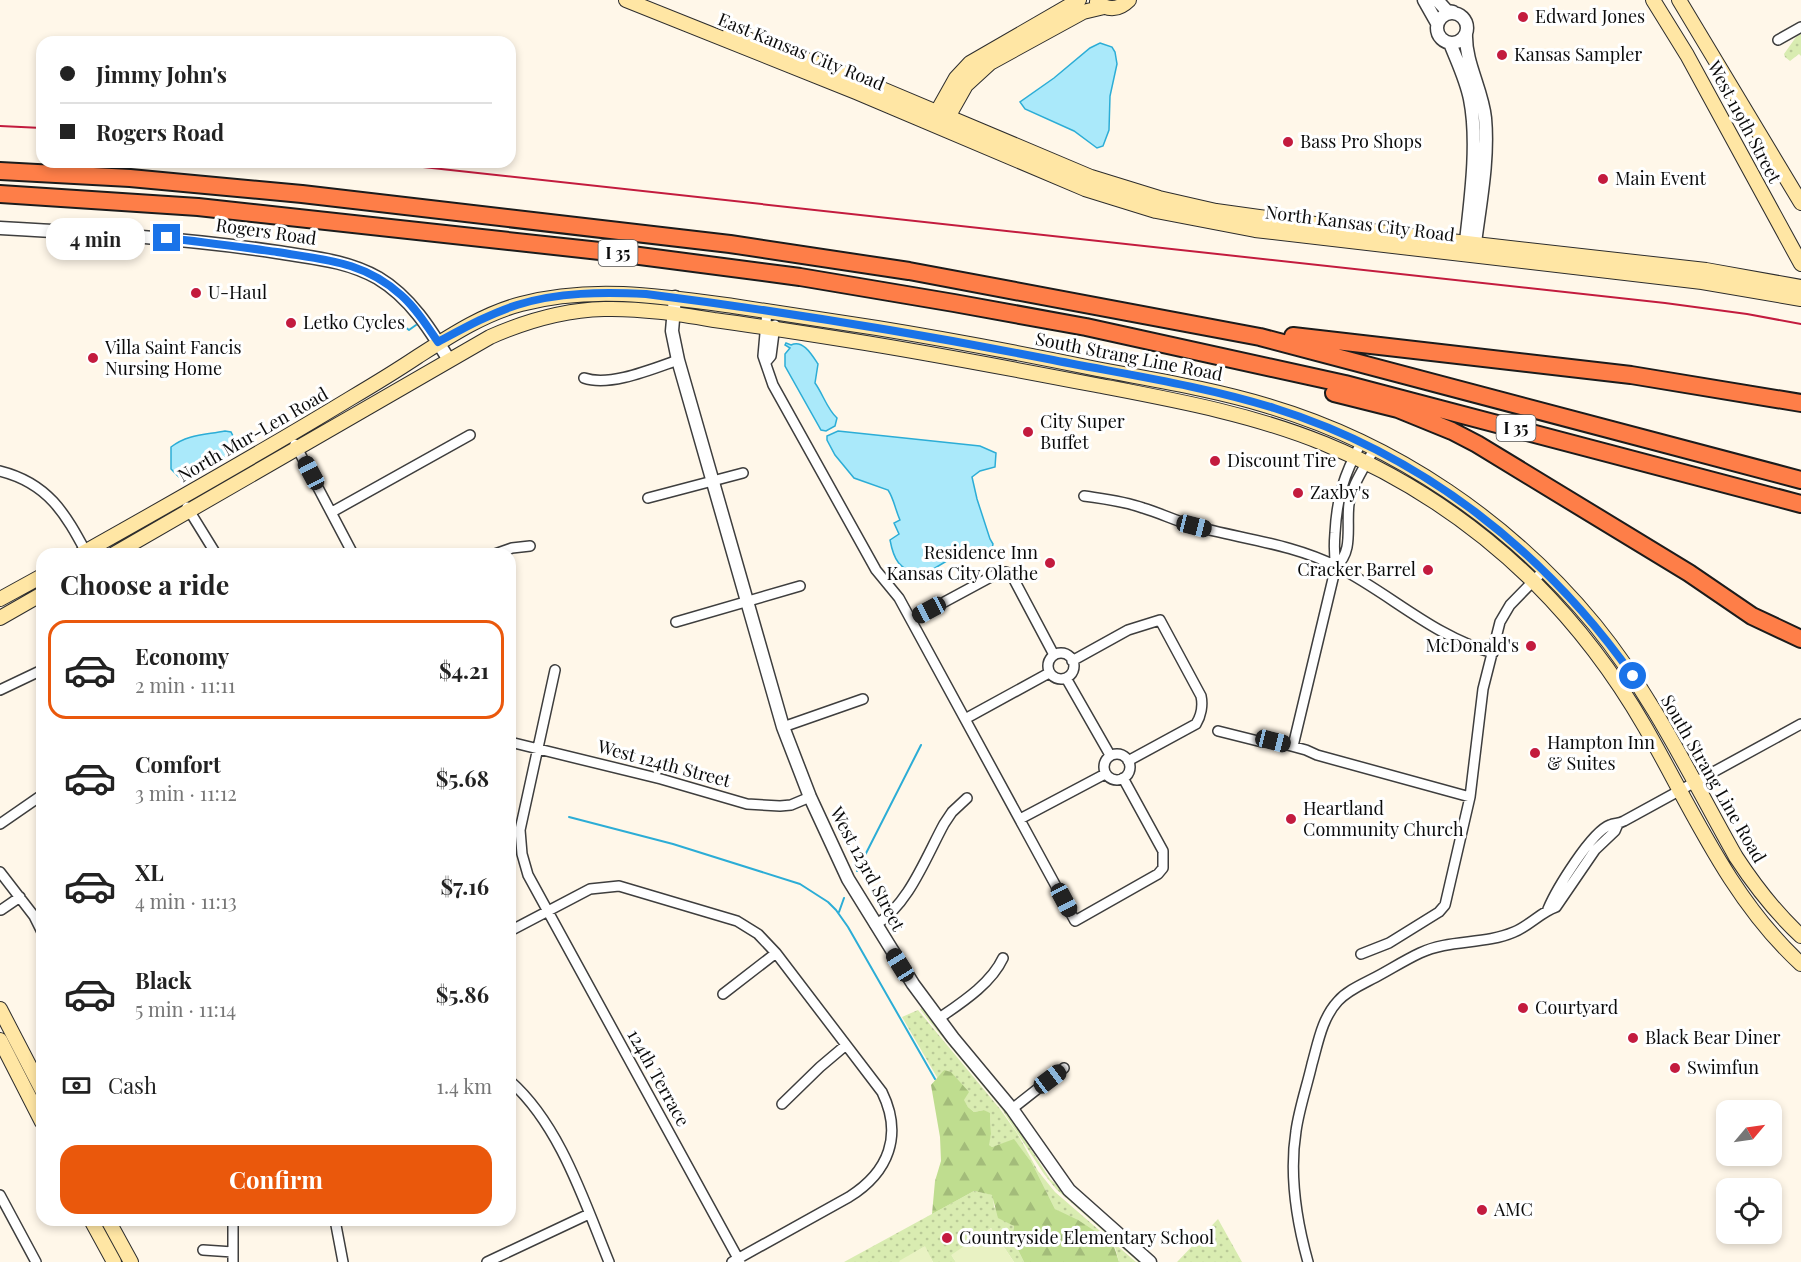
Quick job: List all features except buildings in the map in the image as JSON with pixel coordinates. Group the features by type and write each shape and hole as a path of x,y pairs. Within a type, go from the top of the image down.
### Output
{"highway":[{"name":"I 35","path":"0,171 130,178 303,194 730,244 977,283 1260,337 1801,480"},
{"name":"I 35","path":"0,194 198,207 609,252 717,266 973,306 1229,357 1458,412 1801,504"},
{"path":"1260,337 1275,333 1325,341 1578,368 1801,403"},
{"path":"1229,357 1241,368 1398,410 1452,431 1504,459 1689,573 1752,616 1801,639"}],"main road":[{"name":"East Kansas City Road","path":"626,0 856,93 939,121"},
{"name":"East Kansas City Road","path":"649,0 731,34 844,73 939,121"},
{"path":"939,121 956,78 970,63 1079,0"},
{"path":"939,121 966,86 990,63 1100,3 1116,8 1129,0"},
{"name":"West 119th Street","path":"1653,0 1687,55 1800,261"},
{"name":"West 119th Street","path":"1679,0 1801,202"},
{"name":"North Kansas City Road","path":"939,121 1091,177 1167,200 1215,211 1702,282 1801,299"},
{"name":"North Kansas City Road","path":"1470,249 1706,270 1801,286"},
{"name":"South Strang Line Road","path":"438,342 504,310 544,299 600,293 675,297 951,340 1236,397 1300,417 1361,443 1406,465 1465,504 1512,540 1544,570 1593,623 1633,676 1736,857 1774,908 1801,936"},
{"name":"South Strang Line Road","path":"449,360 510,328 553,316 598,309 673,314 948,356 1177,401 1266,423 1354,456 1401,481 1482,537 1533,582 1589,644 1616,681 1644,726 1722,866 1780,943 1801,964"},
{"name":"North Mur-Len Road","path":"94,548 290,434 438,342"},
{"name":"North Mur-Len Road","path":"124,548 449,360"},
{"path":"0,599 36,579"},
{"path":"0,618 36,597"},
{"path":"0,1008 36,1078"},
{"path":"0,1040 36,1110"},
{"path":"94,1226 114,1262"},
{"path":"111,1226 131,1262"}],"street":[{"path":"1424,0 1437,23 1440,38 1450,43 1460,41 1466,34"},
{"path":"1437,0 1447,11 1462,16 1465,20 1467,54 1481,94 1485,118 1484,166 1470,249"},
{"path":"1437,23 1443,15 1453,12"},
{"path":"1778,40 1801,27"},
{"path":"1450,43 1464,76 1473,120 1470,249"},
{"name":"Rogers Road","path":"0,228 213,242 339,261 377,278 402,295 416,311 449,360"},
{"name":"West 123rd Street","path":"675,297 672,330 678,360 783,727 810,797 848,879 913,984 938,1019 1012,1108 1069,1190 1150,1262"},
{"path":"772,312 763,356 773,385 876,570 899,598 1075,921 1158,874 1163,868 1163,851 1124,778"},
{"path":"584,378 594,381 616,379 678,360"},
{"path":"290,434 350,548"},
{"path":"332,512 470,435"},
{"path":"1293,746 1336,566 1334,555 1337,502 1344,479 1361,443"},
{"path":"1336,566 1344,560 1348,540 1349,504 1354,484 1374,449"},
{"path":"0,471 32,483 53,499 67,517 82,548"},
{"path":"648,498 744,473"},
{"path":"1084,496 1124,502 1194,526 1290,548 1336,566 1449,637 1470,647 1493,653"},
{"path":"182,498 212,548"},
{"path":"512,548 530,546"},
{"path":"1361,954 1389,943 1439,912 1445,905 1470,797 1483,689 1500,622 1510,605 1544,570"},
{"path":"911,620 1000,572 1006,572 1011,574 1054,655"},
{"path":"676,622 800,586"},
{"path":"1072,661 1128,630 1161,620 1203,702 1196,724 1128,761"},
{"path":"1062,654 1072,661 1072,673 1066,678 1057,679 1049,672 1049,661 1054,655 1062,654"},
{"name":"124th Terrace","path":"555,670 522,813 520,842 528,875 736,1261"},
{"path":"0,690 36,672"},
{"path":"965,719 1049,672"},
{"path":"1066,678 1110,755"},
{"path":"783,727 863,699"},
{"path":"1308,1262 1294,1197 1295,1139 1322,1029 1334,1005 1344,995 1422,951 1513,933 1530,923 1548,909 1587,846 1611,824 1618,824 1801,724"},
{"path":"1218,731 1262,742 1273,741 1293,746 1317,755 1470,797"},
{"name":"West 124th Street","path":"516,743 661,779 747,804 791,805 810,797"},
{"path":"1120,754 1128,761 1129,771 1124,778 1116,780 1105,774 1103,765 1110,755 1120,754"},
{"path":"1020,819 1105,774"},
{"path":"875,925 902,902 948,818 967,798"},
{"path":"0,824 36,799"},
{"path":"0,872 36,920"},
{"path":"516,928 590,889 609,886 629,888 738,921 758,934 776,953 882,1092 889,1110 891,1138 885,1161 875,1176 861,1189 736,1261"},
{"path":"1,910 20,897"},
{"path":"723,994 776,953"},
{"path":"938,1019 986,982 999,968 1003,958"},
{"path":"783,1104 846,1045"},
{"path":"1012,1108 1064,1068"},
{"path":"516,1087 538,1111 570,1170 609,1262"},
{"path":"1,1198 36,1262"},
{"path":"487,1262 589,1214"},
{"path":"203,1251 233,1257 233,1226"},
{"path":"336,1226 343,1262"}],"green space":[{"path":"1801,34 1801,56 1799,54 1790,61 1784,54 1796,37"},
{"path":"922,1008 1009,1115 1050,1179 1141,1262 1138,1262 1056,1189 1001,1108 930,1022 920,1009"},
{"path":"918,1010 1000,1109 1017,1133 1038,1171 1055,1192 1136,1262 1119,1262 1115,1247 1055,1209 1032,1163 1014,1140 992,1147 988,1145 991,1134 990,1114 984,1110 974,1112 968,1107 944,1070 938,1079 902,1017"},
{"path":"944,1070 951,1072 969,1092 964,1100 968,1107 974,1112 984,1110 990,1113 989,1145 992,1147 1014,1139 1032,1163 1055,1209 1078,1220 1113,1243 1119,1262 1024,1262 1012,1238 1014,1226 998,1218 992,1195 974,1191 932,1214 935,1181 941,1161 940,1137 931,1085"},
{"name":"Countryside Elementary School","path":"974,1191 993,1195 994,1207 1014,1226 1012,1238 1024,1262 1014,1262 991,1228 952,1256 956,1262 933,1262 924,1247 900,1262 844,1262"},
{"path":"1218,1219 1242,1262 1177,1262"},
{"path":"991,1228 1014,1262 956,1262 951,1255"},
{"path":"925,1246 933,1262 899,1261"}],"water":[{"path":"1100,43 1112,47 1117,64 1110,96 1109,130 1103,146 1097,148 1074,131 1025,109 1020,102 1090,48"},
{"path":"786,343 803,346 818,364 815,383 837,418 835,426 826,431 821,430 785,366 785,354 790,348 785,345"},
{"path":"838,431 980,446 996,453 995,467 980,471 972,477 977,499 993,544 992,549 965,550 919,575 907,570 898,563 890,540 899,534 894,523 900,520 892,497 888,490 854,478 835,455 827,436"},
{"path":"231,432 236,442 232,453 187,479 179,477 171,469 171,447 190,437"}],"waterway":[{"path":"405,327 409,330 416,325"},
{"path":"857,871 921,745"},
{"path":"569,817 673,844 800,884 828,902 848,927 935,1079"},
{"path":"839,912 844,898"}],"railway":[{"path":"0,126 36,128"},
{"path":"432,168 1665,303 1801,324"}],"place":[{"name":"Edward Jones","path":"1523,17"},
{"name":"Kansas Sampler","path":"1502,55"},
{"name":"Bass Pro Shops","path":"1288,142"},
{"name":"Main Event","path":"1603,179"},
{"name":"U-Haul","path":"196,293"},
{"name":"Letko Cycles","path":"291,323"},
{"name":"Villa Saint Fancis Nursing Home","path":"93,358"},
{"name":"City Super Buffet","path":"1028,432"},
{"name":"Discount Tire","path":"1215,461"},
{"name":"Zaxby's","path":"1298,493"},
{"name":"Residence Inn Kansas City Olathe","path":"1050,563"},
{"name":"Cracker Barrel","path":"1428,570"},
{"name":"McDonald's","path":"1531,646"},
{"name":"Hampton Inn & Suites","path":"1535,753"},
{"name":"Heartland Community Church","path":"1291,819"},
{"name":"Courtyard","path":"1523,1008"},
{"name":"Black Bear Diner","path":"1633,1038"},
{"name":"Swimfun","path":"1675,1068"},
{"name":"AMC","path":"1482,1210"},
{"name":"Countryside Elementary School","path":"947,1238"}],"route":[{"path":"167,238 213,242 339,261 377,278 402,295 438,342 484,318 520,304 600,293 646,294 951,340 1170,383 1271,407 1334,430 1406,465 1483,516 1512,540 1568,594 1633,676"}]}
